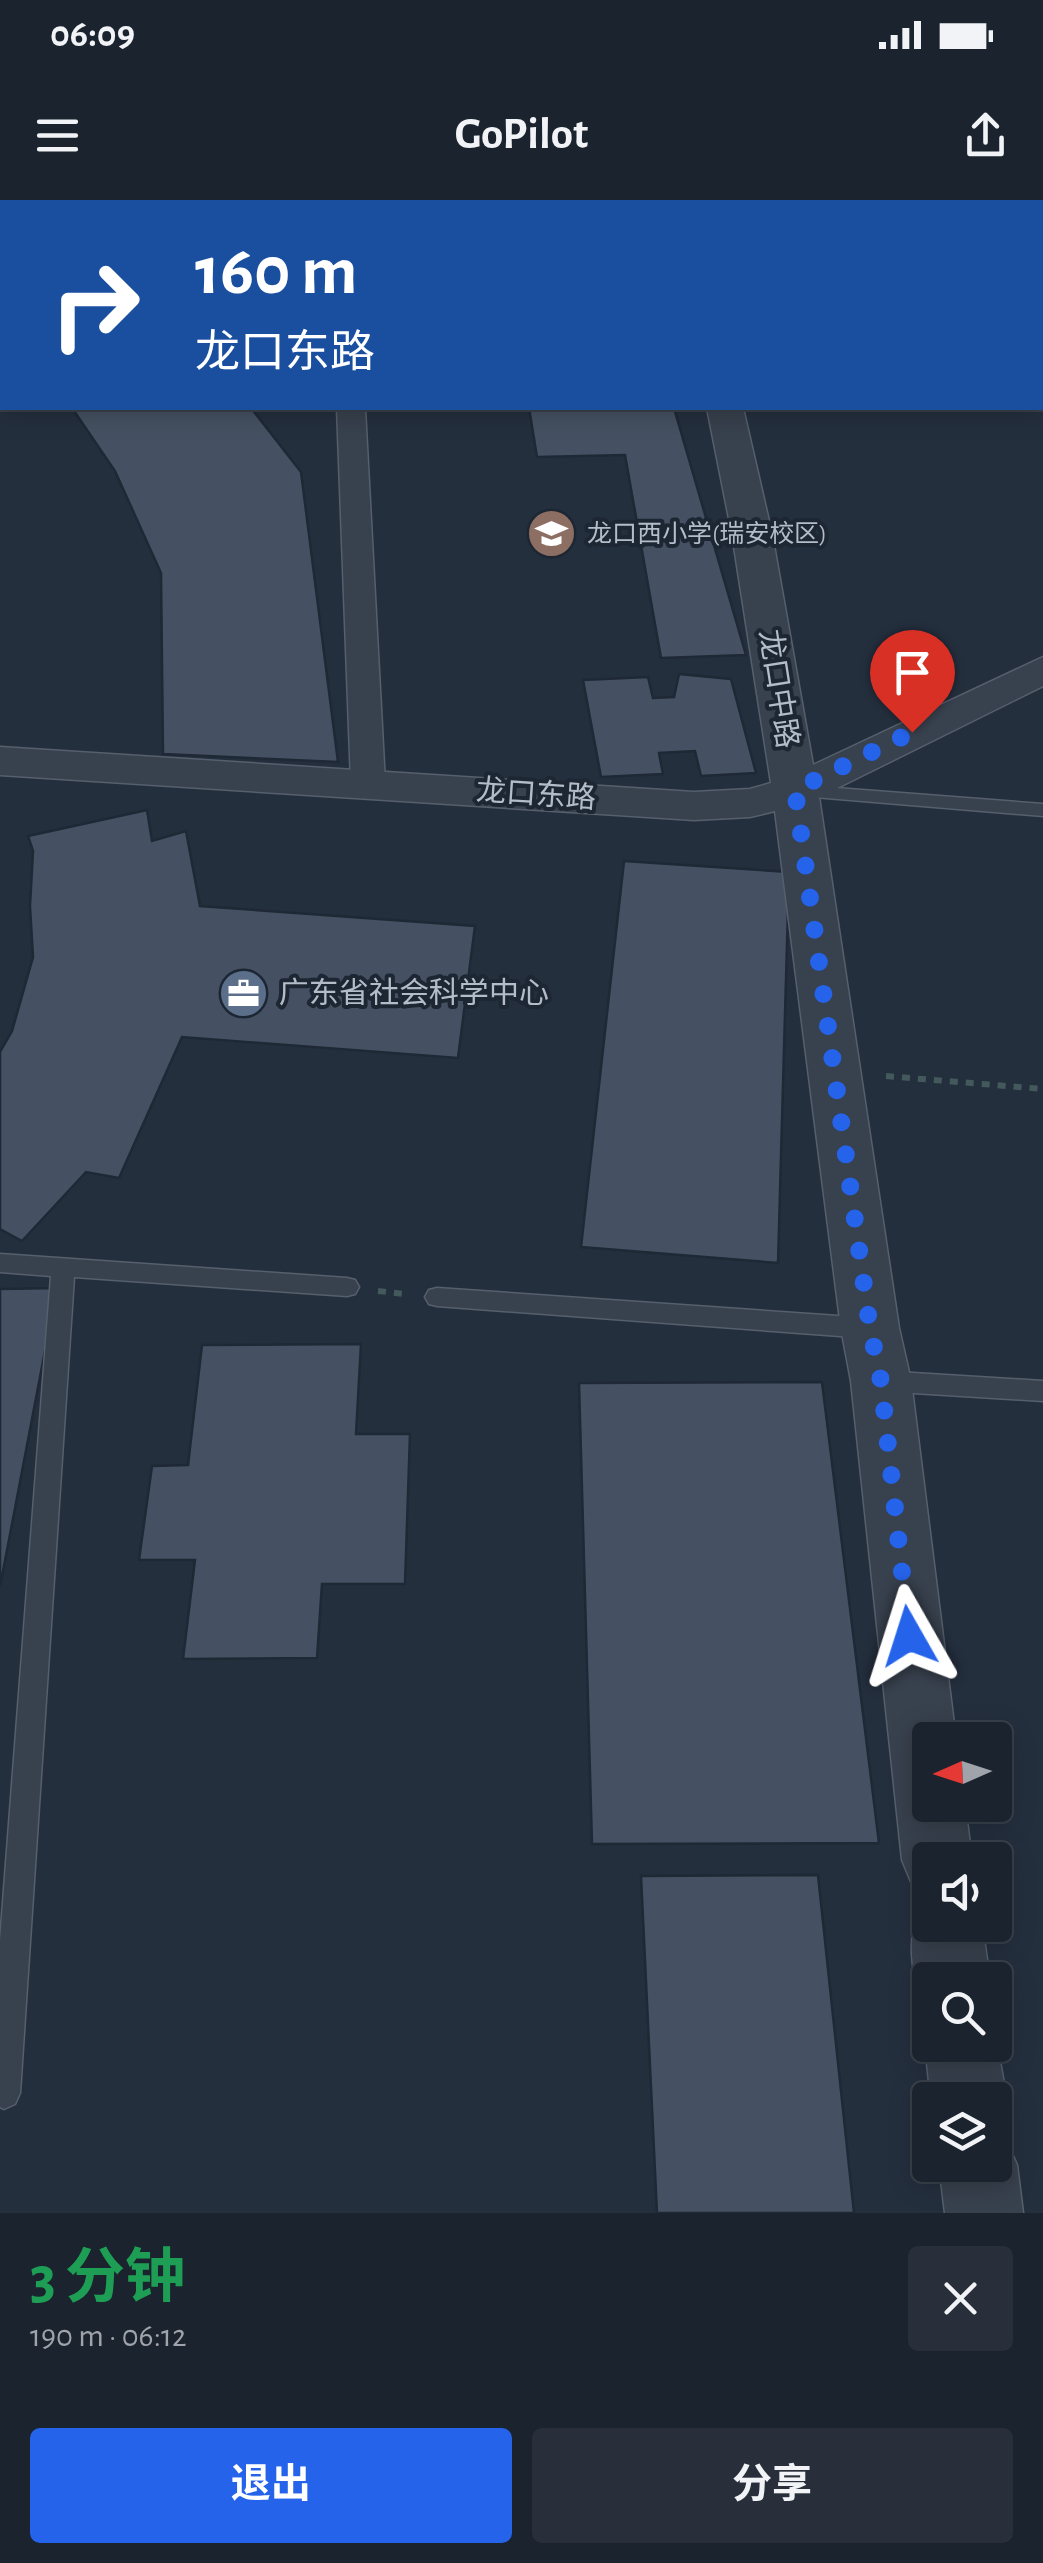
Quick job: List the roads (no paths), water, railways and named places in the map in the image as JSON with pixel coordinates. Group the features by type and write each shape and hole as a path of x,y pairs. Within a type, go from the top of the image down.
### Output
{"street":[{"path":"351,410 368,783"},
{"name":"龙口中路","path":"725,410 752,534 795,790 875,1354 920,1722"},
{"name":"龙口东路","path":"0,761 694,806 750,802 795,790 1043,670"},
{"path":"980,2182 984,2213"}],"lane":[{"path":"795,790 1043,810"},
{"path":"0,1262 346,1287"},
{"path":"4,2093 63,1266"},
{"path":"437,1297 875,1354 1043,1391"}],"place":[{"name":"龙口西小学(瑞安校区)","path":"552,534"},
{"name":"广东省社会科学中心","path":"244,994"}]}
